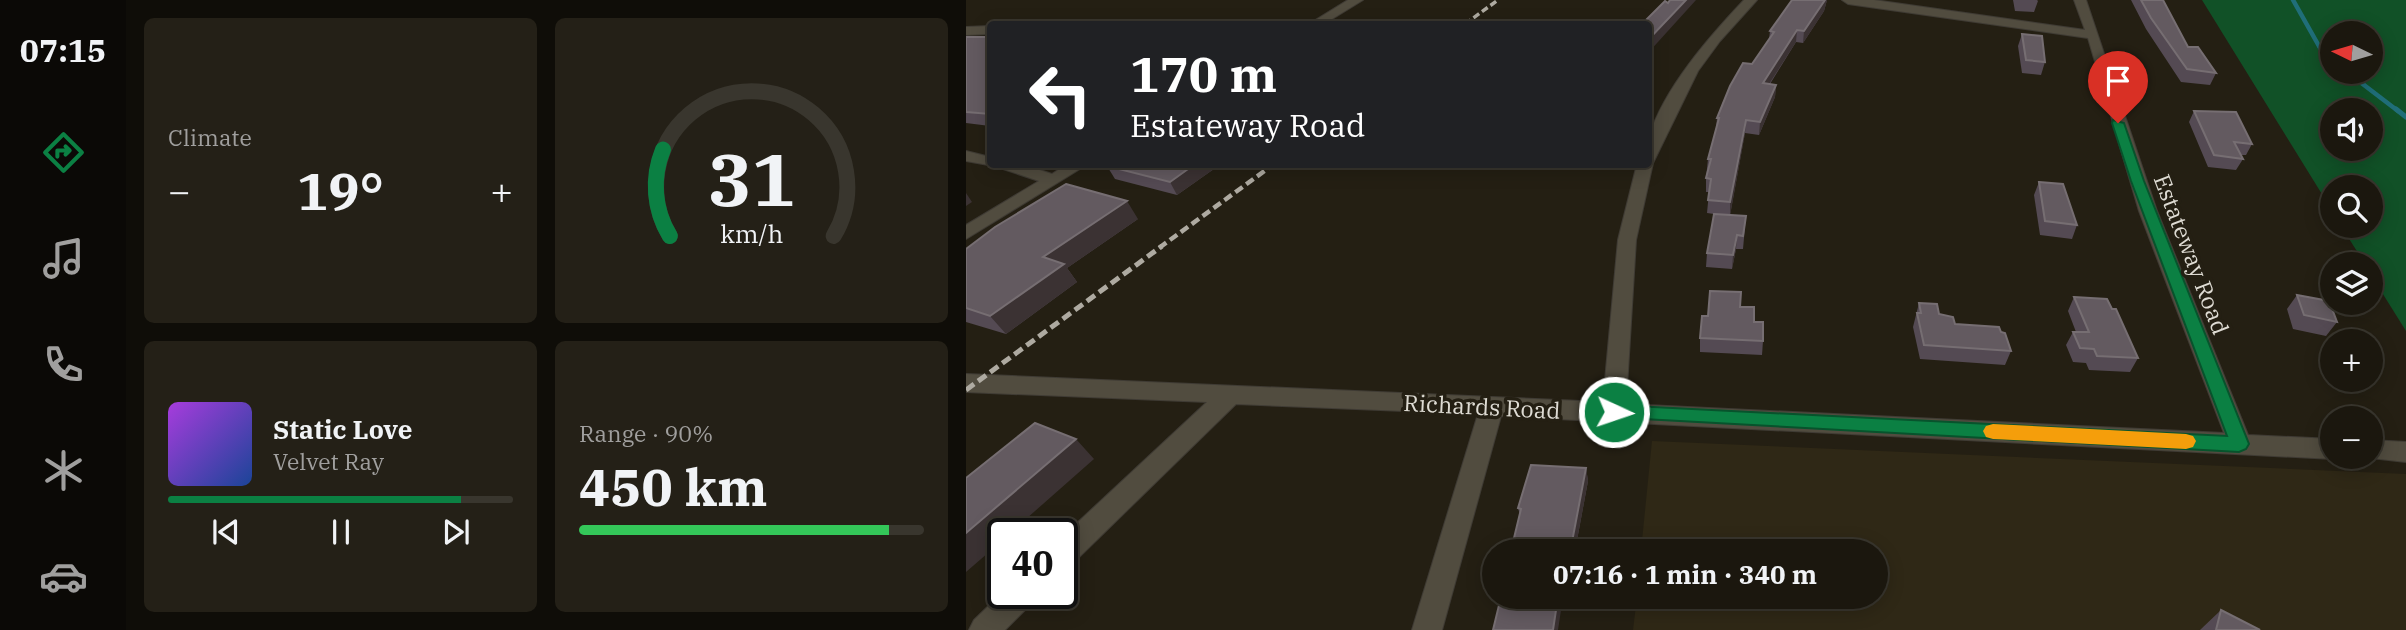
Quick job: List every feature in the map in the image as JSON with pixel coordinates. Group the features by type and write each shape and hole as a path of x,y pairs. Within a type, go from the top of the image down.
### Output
{"street":[{"path":"1320,21 1357,0"},
{"path":"1652,150 1667,114 1694,67 1711,43 1751,0"},
{"path":"1848,0 2092,36"},
{"name":"Estateway Road","path":"2080,0 2093,30 2092,36 2137,181 2239,444"},
{"path":"966,31 987,30"},
{"path":"966,156 987,161"},
{"path":"1014,168 1054,180"},
{"path":"966,233 1074,168"},
{"path":"1614,412 1627,240 1645,168"},
{"name":"Richards Road","path":"966,383 1492,406 2320,448"},
{"path":"1078,540 1231,394"},
{"path":"1427,630 1492,406"},
{"path":"2383,451 2406,452"},
{"path":"984,630 1006,609"}],"shaded area":[{"path":"1652,441 2406,474 2406,630 1633,630 1636,609 1888,609 1888,539 1642,539"}],"green space":[{"path":"2202,0 2406,0 2406,331 2383,294 2383,252 2357,252 2349,238 2383,238 2383,175 2320,175 2320,191"}],"building":[{"path":"1670,0 1686,0 1652,36 1652,21 1645,21 1665,1 1668,3"},
{"path":"1792,0 1825,0 1804,31 1797,30 1763,83 1776,85 1760,122 1746,120 1730,202 1708,200 1711,179 1706,178 1711,159 1708,159 1717,118 1730,86 1743,63 1752,64 1774,32 1770,31"},
{"path":"2141,0 2163,0 2188,47 2198,47 2216,73 2187,69"},
{"path":"2022,34 2042,36 2045,62 2026,60"},
{"path":"966,37 987,37 987,114 966,112"},
{"path":"2194,111 2236,112 2252,144 2234,142 2243,159 2214,155"},
{"path":"1115,168 1189,168 1170,182"},
{"path":"2039,182 2063,184 2077,225 2045,221"},
{"path":"1066,184 1127,201 1043,257 1064,264 990,316 966,308 966,249 995,227"},
{"path":"1714,214 1746,216 1743,236 1737,235 1733,255 1707,253"},
{"path":"1710,291 1741,292 1740,307 1754,307 1754,322 1763,322 1763,341 1700,338 1702,316 1708,316"},
{"path":"2297,295 2320,299 2320,315 2334,315 2337,322 2304,315"},
{"path":"2074,297 2107,299 2112,309 2116,309 2138,358 2097,356 2094,349 2080,348 2073,332 2089,332"},
{"path":"1919,303 1937,304 1939,314 1953,317 1955,324 1999,327 2001,332 2005,333 2011,351 1924,345 1917,313 1921,313"},
{"path":"1035,423 1076,439 966,533 966,478"},
{"path":"1531,465 1586,468 1573,539 1514,538 1521,509 1518,508"},
{"path":"1498,609 1556,609 1553,630 1493,630"},
{"path":"2221,610 2260,630 2216,630"}],"waterway":[{"path":"2293,0 2320,48"},
{"path":"2363,84 2398,111"},
{"path":"2396,109 2406,117"}],"railway":[{"path":"1469,21 1498,0"},
{"path":"1159,248 1269,168"},
{"path":"966,390 1162,246"}],"slow traffic":[{"path":"1993,431 2186,441"}],"route":[{"path":"1614,412 2239,444 2137,181 2118,123"}]}
